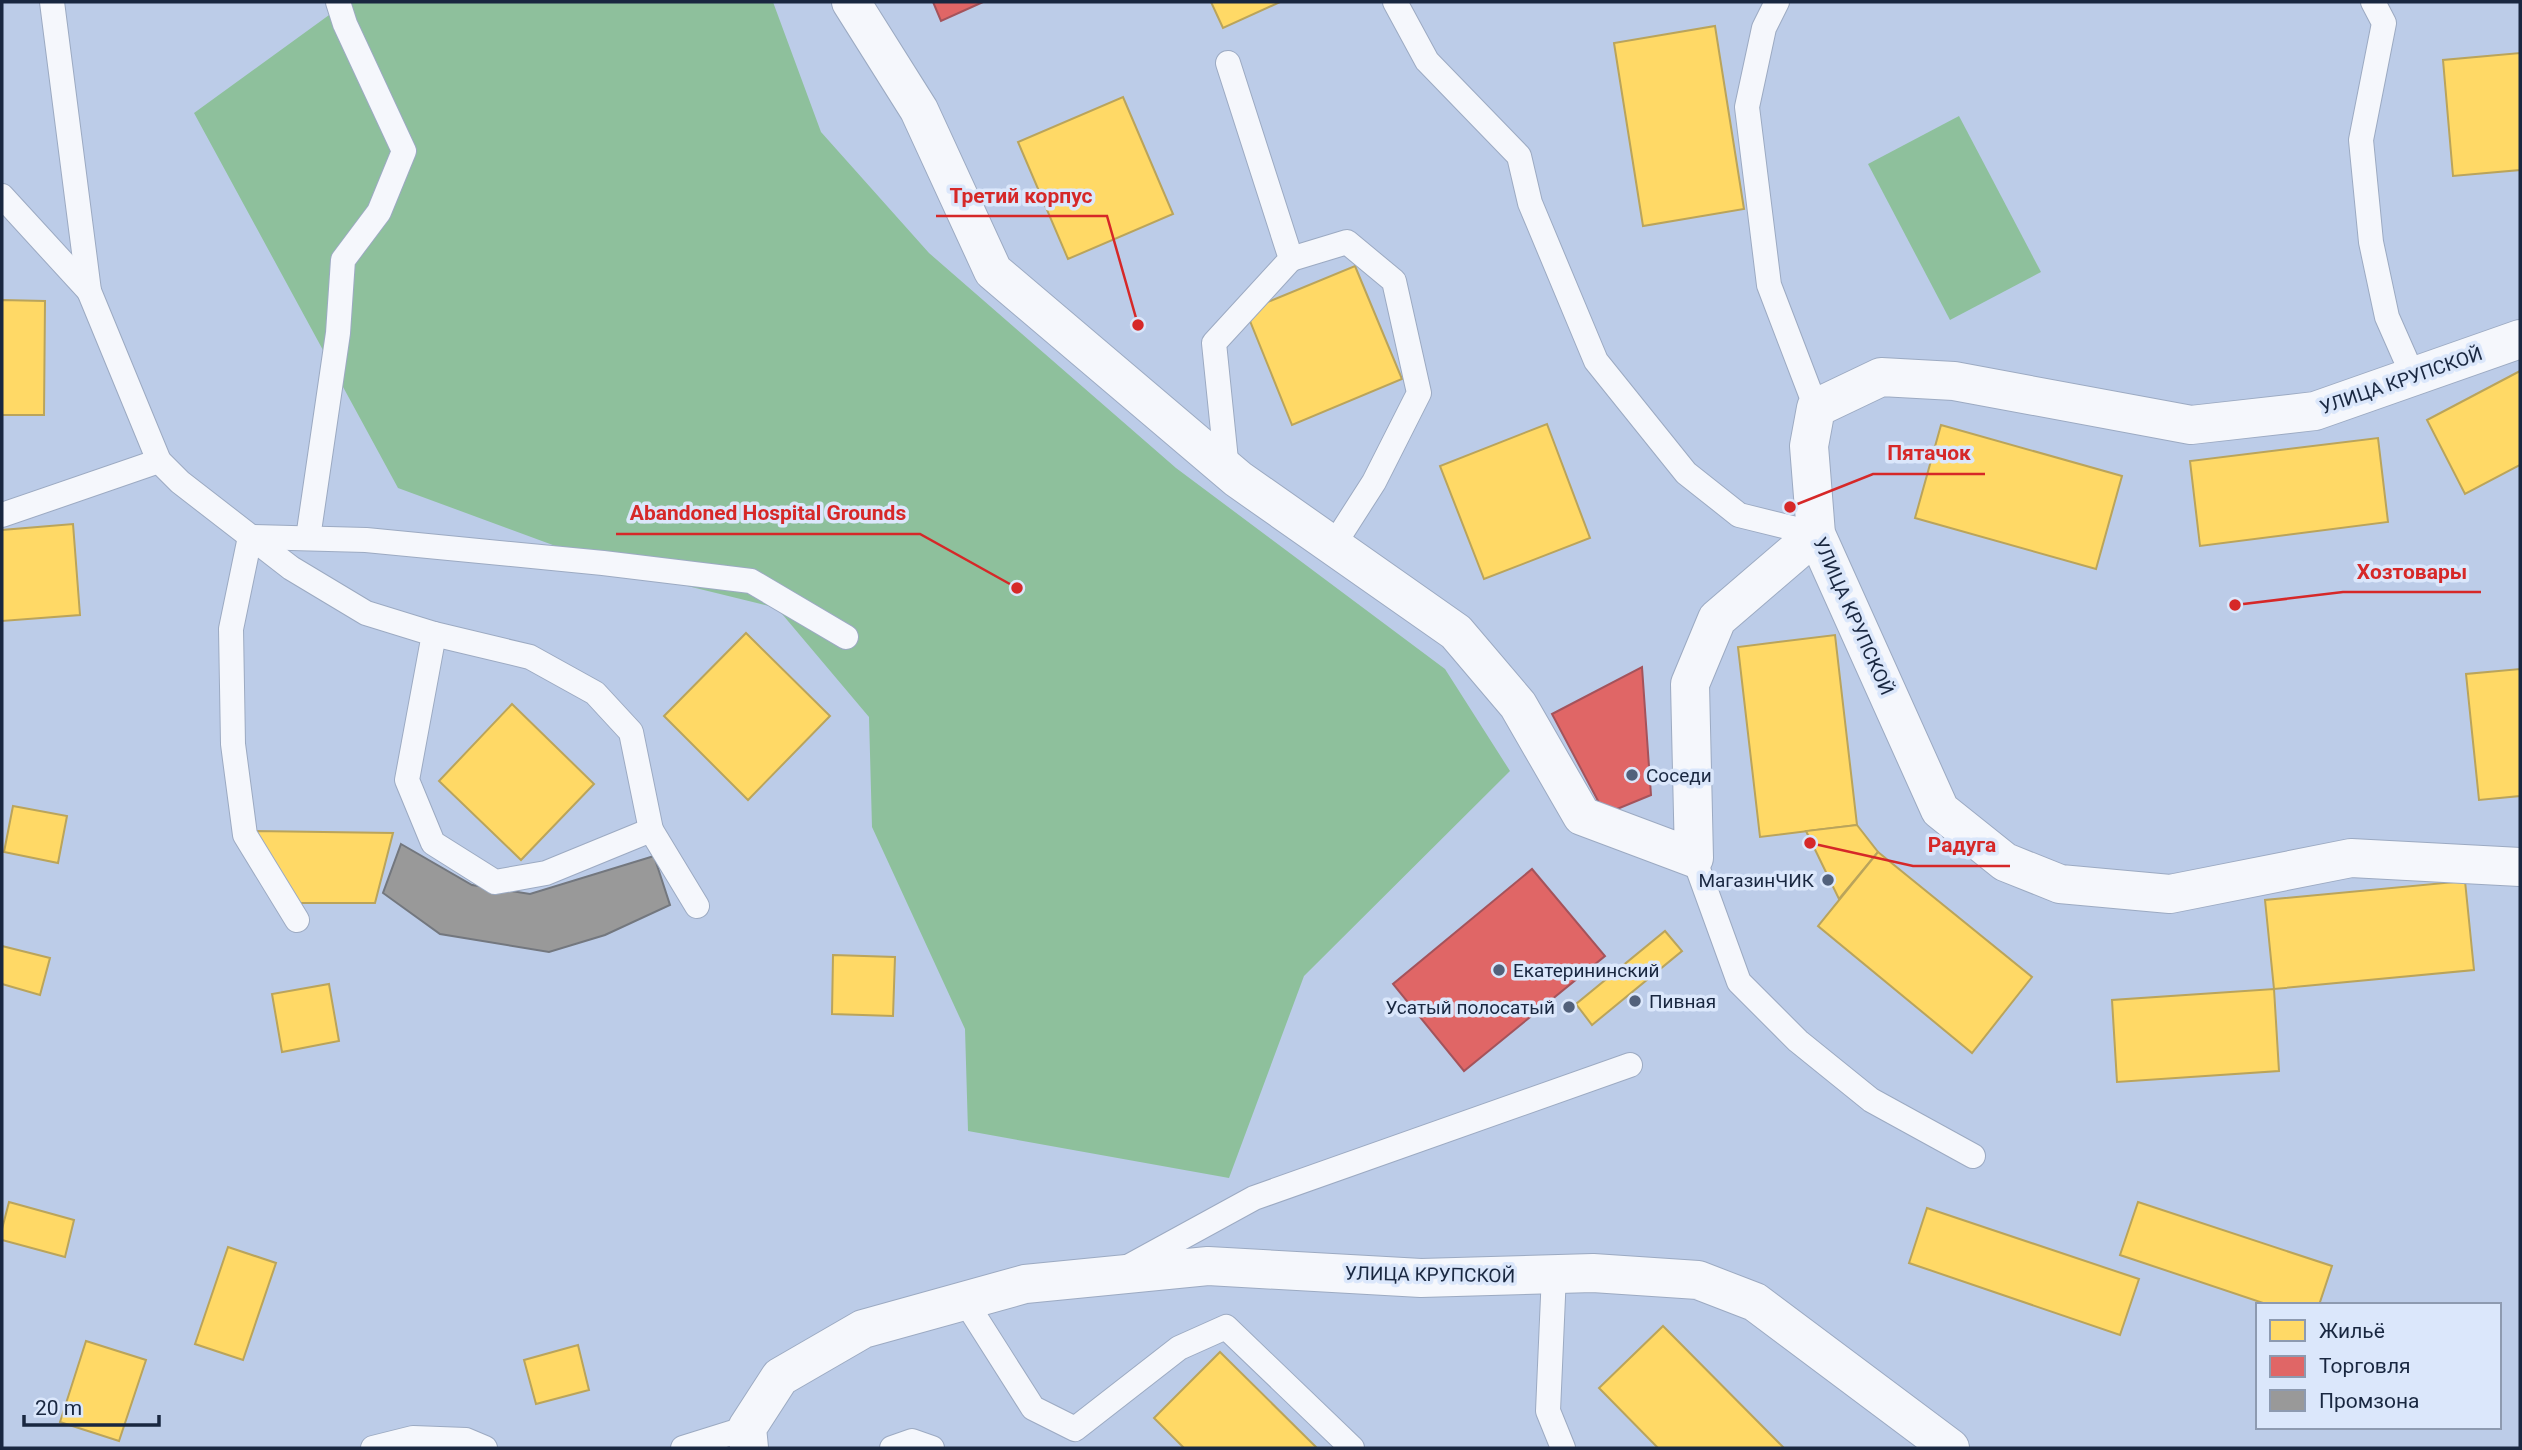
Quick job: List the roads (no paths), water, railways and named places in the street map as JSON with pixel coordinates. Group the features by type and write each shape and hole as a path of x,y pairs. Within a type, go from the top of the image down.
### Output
{"street":[{"path":"851,2 919,110 993,271 1227,470 1456,632 1518,705 1582,816 1694,859 1690,684 1717,619 1816,534"},
{"name":"УЛИЦА КРУПСКОЙ","path":"2520,339 2315,411 2191,425 1954,381 1881,377 1816,408 1809,446 1816,534 1940,810 2005,862 2060,884 2170,894 2351,858 2520,867"},
{"name":"УЛИЦА КРУПСКОЙ","path":"748,1438 780,1377 863,1329 1026,1284 1208,1266 1420,1278 1593,1273 1698,1280 1755,1302 1950,1448"}],"lane":[{"path":"51,2 89,291 159,461 180,482 291,568 366,613 434,634 530,657 595,693 631,732 651,830 697,906"},
{"path":"308,538 338,333 343,260 379,212 404,151 345,24 338,2"},
{"path":"1395,2 1427,61 1519,156 1530,203 1596,361 1686,473 1740,515 1816,534"},
{"path":"1777,2 1764,28 1747,107 1769,285 1816,408"},
{"path":"2373,2 2384,23 2361,140 2371,242 2387,317 2413,376"},
{"path":"1228,63 1291,259"},
{"path":"2,196 89,291"},
{"path":"1227,470 1214,343 1291,259 1347,242 1394,281 1419,393 1374,482 1333,546"},
{"path":"2,515 159,461"},
{"path":"250,537 366,540 603,563 751,581 846,638"},
{"path":"250,537 231,629 233,744 245,835 297,920"},
{"path":"434,634 407,780 433,843 495,883 546,873 651,830"},
{"path":"1694,859 1739,982 1798,1041 1871,1100 1973,1156"},
{"path":"1113,1275 1254,1198 1630,1065"},
{"path":"1554,1274 1548,1411 1563,1448"},
{"path":"965,1301 1033,1408 1075,1429 1179,1348 1226,1327 1352,1448"},
{"path":"373,1448 413,1438 466,1440 485,1448"},
{"path":"683,1448 748,1438"},
{"path":"892,1448 912,1441 932,1448"}],"place":[{"name":"Третий корпус","path":"1138,325"},
{"name":"Пятачок","path":"1790,507"},
{"name":"Abandoned Hospital Grounds","path":"1017,588"},
{"name":"Хозтовары","path":"2235,605"},
{"name":"Соседи","path":"1632,775"},
{"name":"Радуга","path":"1810,843"},
{"name":"МагазинЧИК","path":"1828,880"},
{"name":"Екатерининский","path":"1499,970"},
{"name":"Пивная","path":"1635,1001"},
{"name":"Усатый полосатый","path":"1569,1007"}]}
